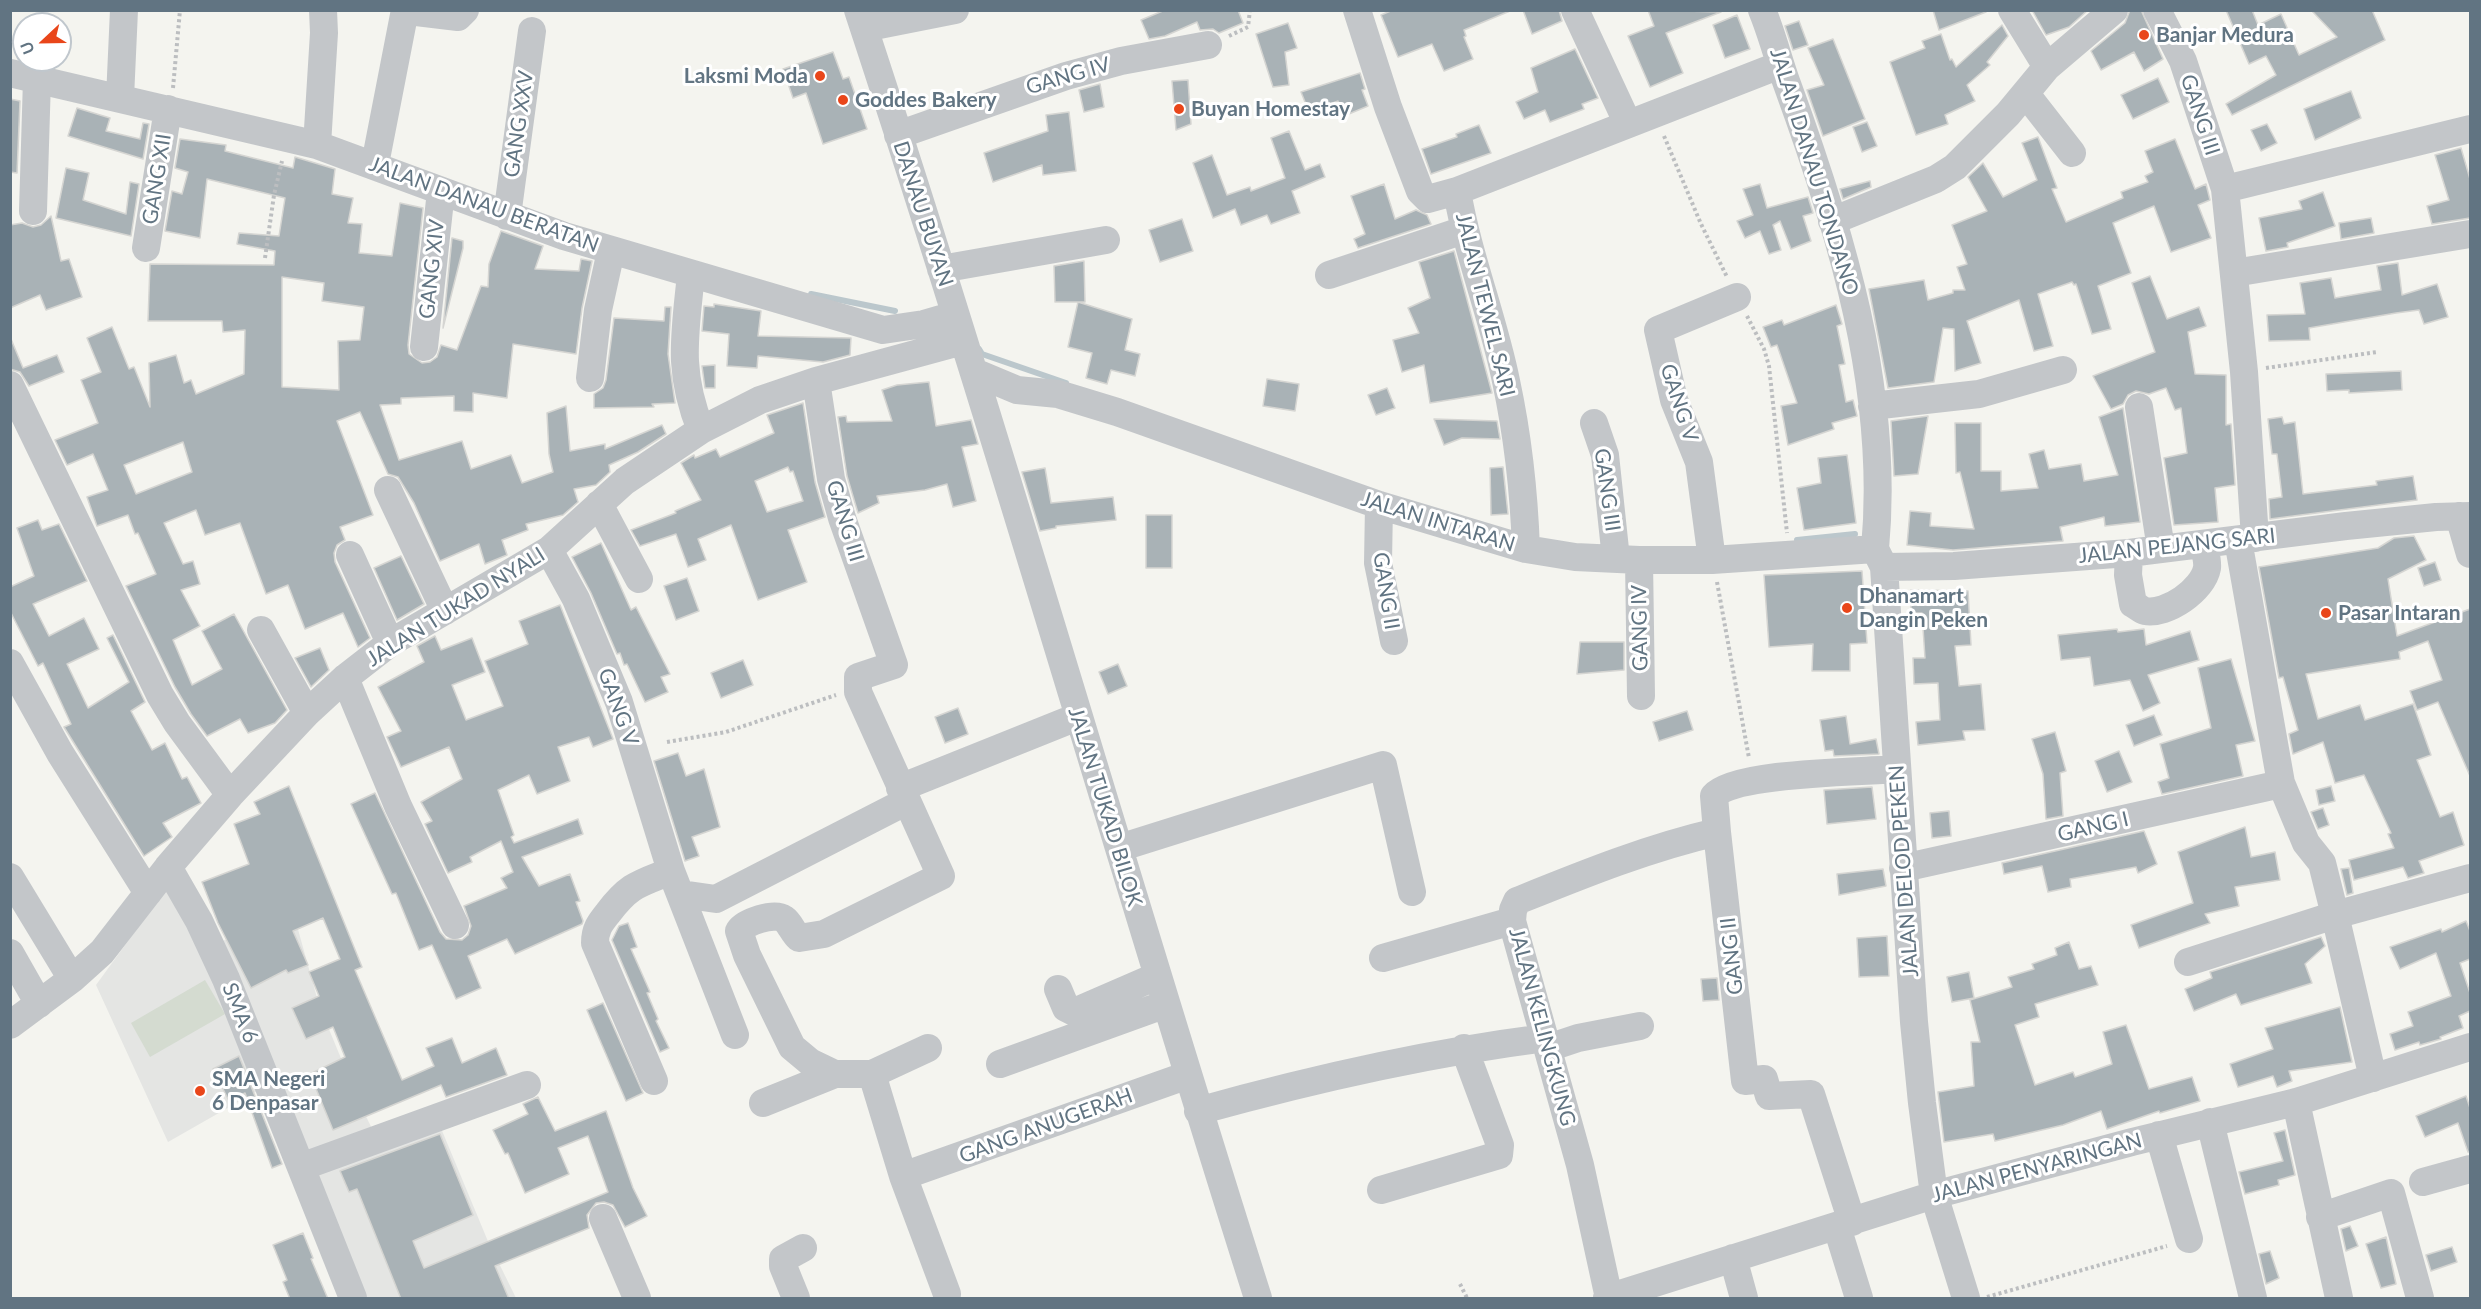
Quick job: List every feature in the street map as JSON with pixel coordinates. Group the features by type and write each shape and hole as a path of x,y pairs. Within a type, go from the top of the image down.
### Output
{"street":[{"path":"120,98 124,10"},
{"path":"317,145 324,33 323,10"},
{"path":"375,164 404,15 408,11 458,17 465,10"},
{"path":"861,19 955,10"},
{"path":"1357,10 1388,107 1420,191 1428,199 1457,191"},
{"path":"1575,10 1628,124"},
{"name":"JALAN DANAU TONDANO","path":"1762,10 1817,166 1861,324 1872,406 1879,558"},
{"path":"2012,10 2048,67"},
{"path":"1832,221 1936,179 1976,148 2048,67 2114,10"},
{"name":"GANG III","path":"2157,10 2183,61 2225,189 2244,372 2247,539 2282,784 2306,843 2322,863 2373,1078"},
{"name":"DANAU BUYAN","path":"861,19 959,328"},
{"name":"GANG XXV","path":"507,216 532,31"},
{"name":"GANG IV","path":"898,135 1013,92 1066,76 1121,61 1209,45"},
{"name":"JALAN TEWEL SARI","path":"1526,549 1519,452 1506,379 1464,230 1457,191 1780,65"},
{"path":"24,76 33,210"},
{"name":"JALAN DANAU BERATAN","path":"24,76 317,145 375,164 507,216 611,251 883,330 929,337 959,328"},
{"path":"2026,94 2072,153"},
{"name":"GANG XII","path":"146,248 168,109"},
{"path":"2225,189 2470,129"},
{"name":"GANG XIV","path":"424,346 441,191"},
{"path":"1329,275 1464,230"},
{"path":"2234,273 2470,234"},
{"path":"941,269 1106,240"},
{"path":"590,378 598,310 611,251"},
{"path":"691,274 684,369 689,400 701,430"},
{"name":"GANG V","path":"1712,560 1699,462 1674,400 1658,330 1737,297"},
{"name":"JALAN TUKAD BILOK","path":"959,328 986,409 1077,717 1198,1111 1258,1299"},
{"name":"JALAN TUKAD NYALI","path":"10,1026 72,979 102,952 168,867 226,800 307,713 345,678 390,643 549,550 625,481 701,430 760,400 929,337"},
{"path":"1872,406 1979,394 2063,370"},
{"name":"JALAN INTARAN","path":"974,372 1017,390 1058,394 1117,412 1379,506 1526,549 1575,557 1628,560 1712,560 1789,555 1879,558"},
{"name":"GANG III","path":"816,381 831,479 860,572 892,655 894,666 860,676 857,688"},
{"path":"10,385 160,695 226,800"},
{"path":"986,409 1017,390"},
{"path":"2139,407 2161,549"},
{"name":"GANG III","path":"1594,423 1605,454 1628,560"},
{"path":"388,490 445,611"},
{"path":"599,504 639,579"},
{"name":"GANG II","path":"1379,506 1378,563 1394,640"},
{"path":"2464,516 2470,554"},
{"name":"JALAN PEJANG SARI","path":"1879,558 1954,566 2128,553 2464,516"},
{"path":"2128,553 2128,574 2133,604 2144,611 2160,610 2181,600 2198,584 2207,568 2204,545"},
{"name":"GANG V","path":"549,550 576,599 619,702 676,882 735,1035"},
{"path":"350,555 390,643"},
{"name":"JALAN DELOD PEKEN","path":"1879,558 1898,769 1914,1022 1935,1195 1965,1299"},
{"name":"GANG IV","path":"1628,560 1641,696"},
{"path":"261,630 307,713"},
{"path":"10,663 60,753 148,893"},
{"path":"134,674 226,800"},
{"path":"345,678 398,806 455,925"},
{"path":"835,1074 810,1062 792,1047 747,955 739,931 747,924 777,917 785,920 799,938 824,934 939,879 941,873 857,688"},
{"path":"654,1081 595,943 597,927 621,895 632,887 676,882 716,899 904,795 1077,717"},
{"path":"1119,848 1383,765 1412,892"},
{"path":"1717,832 1714,796 1724,788 1753,779 1898,769"},
{"name":"GANG I","path":"1903,868 2282,784"},
{"name":"GANG II","path":"1717,832 1745,1081 1764,1079 1769,1096 1811,1094 1845,1225"},
{"name":"JALAN KELINGKUNG","path":"1608,1298 1580,1165 1512,921 1517,901 1663,844 1717,832"},
{"name":"SMA 6","path":"168,867 218,960 353,1299"},
{"path":"10,877 72,979"},
{"path":"2188,962 2335,915 2470,878"},
{"path":"1383,958 1512,921"},
{"path":"10,953 39,1004"},
{"path":"1058,989 1066,1008 1074,1012 1157,976"},
{"path":"1000,1064 1166,1004"},
{"path":"1198,1111 1314,1079 1464,1048 1547,1043 1640,1026"},
{"name":"JALAN PENYARINGAN","path":"1608,1298 1935,1195 2159,1135 2296,1102 2470,1047"},
{"path":"763,1103 835,1074 872,1074 928,1048"},
{"path":"1381,1190 1499,1155 1500,1146 1464,1048"},
{"path":"872,1074 903,1176 947,1294"},
{"name":"GANG ANUGERAH","path":"903,1176 1188,1075"},
{"path":"301,1167 527,1085"},
{"path":"2296,1102 2339,1299"},
{"path":"2210,1122 2253,1299"},
{"path":"2159,1135 2189,1239"},
{"path":"2423,1182 2470,1169"},
{"path":"2320,1217 2391,1193 2420,1299"},
{"path":"603,1218 637,1299"},
{"path":"1845,1225 1859,1299"},
{"path":"796,1299 783,1266 783,1259 803,1248"},
{"path":"1733,1258 1744,1299"}],"path":[{"path":"168,109 176,73 180,10"},
{"path":"1209,45 1248,27 1250,10"},
{"path":"1655,113 1701,224 1764,349 1769,366 1789,555"},
{"path":"265,258 274,195 288,137"},
{"path":"2244,372 2377,352"},
{"path":"1712,560 1753,779"},
{"path":"667,742 726,732 857,688"},
{"path":"1984,1299 2189,1239"},
{"path":"1460,1284 1467,1299"}],"shaded area":[{"name":"SMA Negeri 6 Denpasar","path":"171,882 203,948 294,915 319,1005 359,1102 379,1143 438,1121 487,1239 516,1298 361,1298 275,1081 168,1142 96,985"},
{"path":"205,980 225,1014 150,1057 131,1023"}],"building":[{"path":"1165,10 1238,10 1243,23 1219,33 1213,29 1200,30 1197,22 1165,36 1149,39 1141,20"},
{"path":"1393,10 1510,11 1464,30 1466,36 1464,37 1473,59 1444,71 1432,44 1398,57 1381,15"},
{"path":"1523,10 1559,10 1562,21 1532,34"},
{"path":"1648,10 1721,12 1666,33 1683,73 1650,87 1628,36 1654,26"},
{"path":"1933,10 1986,10 1986,12 1939,30"},
{"path":"2032,10 2088,10 2069,27 2046,35"},
{"path":"2130,10 2141,10 2163,59 2144,71 2134,52 2101,70 2091,51 2125,23"},
{"path":"2226,10 2252,10 2258,25 2281,14 2299,55 2337,37 2311,10 2372,10 2385,40 2232,115 2226,104 2276,75 2266,56 2249,64"},
{"path":"1737,15 1750,49 1725,58 1713,25"},
{"path":"1799,21 1808,45 1793,50 1785,26"},
{"path":"1288,23 1297,48 1285,52 1289,85 1273,87 1256,34"},
{"path":"2002,25 2008,36 1987,62 1990,65 1967,85 1975,101 1945,115 1948,124 1916,135 1890,62 1925,48 1922,41 1941,34 1950,60 1952,59 1956,67"},
{"path":"1833,39 1865,119 1823,136 1807,90 1824,85 1808,48"},
{"path":"1575,49 1598,98 1582,104 1584,109 1550,122 1545,110 1524,119 1516,102 1538,92 1531,68"},
{"path":"833,52 843,79 849,77 867,129 823,144 806,93 793,98 783,69"},
{"path":"1360,73 1365,89 1362,90 1368,106 1344,116 1338,101 1309,112 1301,92"},
{"path":"2158,78 2169,102 2133,119 2121,95"},
{"path":"1188,80 1191,124 1176,130 1172,81"},
{"path":"1100,84 1104,107 1084,112 1079,90"},
{"path":"2351,91 2361,118 2315,140 2304,109"},
{"path":"10,99 20,101 17,173 10,172"},
{"path":"77,108 110,118 106,131 140,139 143,123 149,124 143,159 68,136"},
{"path":"1069,112 1076,171 1043,175 1042,165 993,182 984,153 1048,131 1046,115"},
{"path":"1867,122 1877,146 1862,152 1853,127"},
{"path":"2267,124 2277,143 2261,151 2251,130"},
{"path":"1479,125 1491,153 1431,174 1422,149 1457,137 1456,134"},
{"path":"1289,131 1305,170 1320,164 1325,177 1292,191 1300,213 1271,224 1267,215 1241,225 1235,209 1213,218 1193,163 1212,155 1227,195 1250,187 1251,191 1285,178 1271,138"},
{"path":"2038,137 2057,188 2052,189 2066,222 2123,198 2121,192 2148,182 2145,176 2153,172 2145,151 2175,139 2195,189 2206,184 2210,200 2198,205 2211,238 2171,252 2154,206 2113,223 2131,273 2098,286 2111,329 2092,334 2076,284 2072,282 2038,294 2053,346 2034,351 2019,300 1967,321 1981,363 1955,371 1954,329 1943,328 1934,382 1888,388 1869,289 1924,280 1928,300 1953,293 1953,290 1965,290 1957,267 1967,264 1952,225 1987,211 1968,177 1983,163 2003,197 2037,180 2022,143"},
{"path":"180,139 226,145 225,151 293,168 295,157 335,169 332,194 353,198 348,223 362,224 359,253 392,256 400,203 423,208 408,345 409,354 422,363 430,362 437,357 441,345 457,350 481,286 488,287 489,264 501,231 543,246 535,269 579,271 581,259 592,261 582,308 576,354 513,344 507,398 473,393 473,412 454,411 454,396 401,398 401,404 380,405 399,460 462,441 471,469 511,455 522,483 553,472 549,454 547,413 566,406 570,451 605,444 605,449 662,425 666,434 638,452 609,465 610,472 596,485 574,489 578,502 563,515 526,524 528,530 502,540 507,555 485,564 479,544 440,561 414,503 398,477 388,474 360,412 337,421 373,515 340,527 345,540 337,545 334,553 335,562 370,638 358,647 343,613 305,629 288,585 266,594 240,523 205,535 196,510 164,523 183,564 193,561 200,584 181,590 200,626 173,640 192,685 222,669 202,631 234,614 287,710 275,723 248,733 240,719 207,736 191,714 175,687 126,586 156,574 138,533 135,534 128,515 97,526 87,497 108,490 93,454 67,465 55,440 98,423 81,380 101,372 87,338 112,327 129,369 134,367 150,407 149,363 176,355 184,383 191,380 196,394 244,374 245,330 223,332 222,321 148,321 150,264 274,265 275,251 237,244 239,233 279,236 285,198 207,179 200,238 165,231 172,191 182,194 188,172 175,168","holes":["282,277 324,283 322,301 364,307 360,340 338,341 339,390 282,387","183,442 192,472 136,494 124,465"]},
{"path":"2461,148 2470,179 2470,218 2432,224 2427,206 2449,200 2435,155"},
{"path":"66,168 89,173 83,200 126,214 130,182 139,184 131,236 56,218"},
{"path":"1870,181 1871,187 1843,199 1840,189"},
{"path":"1384,184 1395,219 1416,210 1427,215 1431,224 1358,248 1354,239 1365,234 1351,196"},
{"path":"1760,184 1767,208 1808,197 1813,213 1803,216 1811,241 1791,249 1780,221 1773,225 1781,250 1769,254 1760,231 1745,238 1737,221 1753,215 1743,189"},
{"path":"2323,192 2335,226 2287,243 2288,247 2266,251 2259,218 2302,209 2299,201"},
{"path":"51,216 61,261 69,259 82,297 46,310 40,295 10,308 10,225 22,223 33,227 41,225"},
{"path":"2371,218 2374,233 2341,239 2339,223"},
{"path":"1182,219 1193,251 1160,262 1149,230"},
{"path":"452,238 463,241 463,248 443,328"},
{"path":"1454,251 1492,393 1430,403 1424,365 1402,372 1393,340 1419,333 1408,308 1430,298 1419,262"},
{"path":"1084,261 1085,302 1055,302 1054,266"},
{"path":"2398,263 2402,295 2437,284 2448,317 2424,324 2419,310 2396,313 2309,328 2310,340 2269,341 2267,315 2305,314 2300,283 2331,278 2335,298 2381,290 2377,266"},
{"path":"2150,276 2167,319 2199,307 2206,326 2188,332 2195,374 2226,375 2226,425 2231,424 2235,485 2215,488 2218,522 2174,525 2164,458 2187,453 2181,408 2175,410 2166,388 2149,394 2136,391 2128,395 2123,404 2111,409 2093,376 2155,352 2132,283"},
{"path":"1078,302 1132,319 1125,350 1140,354 1135,376 1111,370 1107,384 1086,378 1092,353 1068,347"},
{"path":"714,304 761,311 758,336 851,338 850,355 823,362 758,356 757,368 727,366 729,334 702,331 704,306 714,307"},
{"path":"1836,305 1842,324 1837,326 1845,364 1839,365 1846,402 1853,400 1857,416 1832,423 1834,429 1788,445 1781,406 1797,403 1777,345 1771,347 1763,327 1782,320 1784,325"},
{"path":"665,307 671,307 668,354 675,403 652,404 654,407 594,408 594,394 603,388 606,380 614,318 664,321"},
{"path":"11,339 23,368 57,355 64,372 29,386 20,372 10,369"},
{"path":"715,365 715,388 705,388 702,366"},
{"path":"2401,371 2402,390 2349,393 2349,390 2327,391 2326,374"},
{"path":"1267,379 1299,384 1295,411 1263,406"},
{"path":"929,382 936,426 971,420 978,444 962,447 976,501 953,507 947,484 925,490 877,496 879,503 858,513 847,476 838,417 846,416 847,422 892,421 882,390 897,385"},
{"path":"1387,388 1395,408 1376,415 1368,395"},
{"path":"803,403 815,482 825,517 788,530 807,582 758,600 731,525 698,539 706,560 688,567 676,534 640,546 631,530 676,513 675,511 701,500 681,463 694,455 695,458 716,449 720,457 774,433 767,415","holes":["788,467 790,472 793,471 803,501 767,512 755,481"]},
{"path":"2123,408 2140,522 2105,526 2104,517 2060,527 2063,541 1953,550 1907,545 1910,511 1931,513 1930,526 1974,529 1960,472 1956,473 1955,423 1981,423 1981,471 2001,471 2001,491 2038,488 2029,454 2044,450 2049,469 2081,464 2084,481 2118,475 2099,417"},
{"path":"1928,416 1918,474 1894,476 1891,421"},
{"path":"2282,417 2284,424 2295,422 2303,494 2377,485 2376,481 2413,476 2417,500 2270,519 2269,499 2282,497 2277,454 2272,454 2268,419"},
{"path":"1434,419 1497,421 1500,439 1462,438 1444,445"},
{"path":"1847,455 1856,523 1804,530 1797,488 1821,483 1818,458"},
{"path":"1503,467 1508,514 1491,515 1490,468"},
{"path":"1045,468 1051,503 1113,497 1116,520 1056,526 1056,528 1040,531 1022,472"},
{"path":"1146,515 1172,515 1172,568 1146,568"},
{"path":"38,520 42,530 59,524 87,581 33,604 49,636 84,618 99,649 67,664 88,708 129,682 107,638 113,635 145,702 131,711 152,750 165,743 182,779 187,777 201,803 163,823 172,837 144,856 64,727 71,724 43,663 38,666 10,611 10,587 34,576 17,528"},
{"path":"2414,536 2426,560 2388,579 2397,636 2470,609 2470,776 2438,702 2417,710 2410,691 2442,680 2428,641 2399,652 2400,659 2306,674 2318,719 2360,705 2365,720 2413,704 2431,755 2417,760 2440,817 2453,812 2464,845 2419,861 2424,873 2408,878 2403,867 2354,880 2349,860 2394,848 2388,834 2391,833 2364,775 2335,783 2323,742 2293,754 2289,734 2298,730 2283,677 2279,678 2259,567 2378,548 2394,538"},
{"path":"601,543 631,610 636,607 670,674 661,677 668,692 645,702 627,664 624,665 620,653 617,654 591,593 572,557"},
{"path":"401,556 424,604 397,620 374,568"},
{"path":"2435,562 2441,580 2424,586 2418,568"},
{"path":"1862,571 1867,643 1850,644 1850,671 1812,671 1813,644 1769,647 1764,575"},
{"path":"687,578 699,611 676,620 664,586"},
{"path":"1911,590 1968,591 1971,645 1955,646 1959,686 1981,684 1985,730 1963,731 1965,740 1918,745 1916,722 1940,720 1938,683 1914,684 1913,658 1925,658 1922,613 1911,613"},
{"path":"560,605 613,739 593,747 589,737 558,747 570,781 537,794 529,775 498,790 514,835 511,837 514,843 578,819 583,834 522,857 539,886 570,874 580,901 576,902 583,921 582,924 515,954 507,939 468,956 481,988 456,999 432,945 419,950 396,893 392,894 351,804 375,793 440,932 446,939 462,940 468,935 471,926 464,906 507,888 501,878 513,872 501,841 470,857 472,862 448,873 425,824 432,821 421,802 462,779 449,747 401,767 387,737 401,731 378,687 424,662 417,646 435,636 441,650 472,638 485,672 452,685 466,720 503,706 485,661 528,644 519,621"},
{"path":"2117,629 2118,632 2144,629 2146,645 2190,631 2199,660 2148,675 2160,703 2143,711 2130,680 2094,686 2090,657 2061,660 2058,635"},
{"path":"1580,642 1624,642 1624,670 1577,674"},
{"path":"320,648 329,670 311,687 295,658"},
{"path":"2231,659 2255,741 2236,745 2243,776 2162,794 2158,782 2169,778 2160,744 2211,728 2198,668"},
{"path":"743,660 753,685 721,698 711,673"},
{"path":"1118,664 1127,686 1108,694 1099,672"},
{"path":"958,708 968,734 945,743 935,717"},
{"path":"1687,711 1693,730 1659,741 1653,722"},
{"path":"2154,715 2162,735 2134,746 2126,725"},
{"path":"1846,716 1850,744 1876,739 1879,754 1834,756 1833,750 1825,751 1820,720"},
{"path":"2055,732 2066,771 2060,773 2063,816 2046,819 2043,774 2032,739"},
{"path":"2119,751 2132,782 2107,792 2095,761"},
{"path":"678,753 686,776 704,769 720,827 692,837 699,856 685,861 654,761"},
{"path":"289,786 362,967 355,970 402,1080 434,1066 426,1048 452,1038 462,1063 496,1048 507,1075 446,1097 441,1085 333,1130 310,1074 345,1057 333,1027 306,1039 292,1008 319,996 309,972 340,959 323,918 293,931 308,965 288,973 286,970 251,988 218,923 202,882 249,864 234,824 260,814 254,802"},
{"path":"2331,786 2335,801 2319,805 2316,790"},
{"path":"1872,787 1876,819 1827,824 1824,790"},
{"path":"2323,808 2329,825 2318,829 2311,812"},
{"path":"1949,811 1951,836 1932,838 1930,813"},
{"path":"2245,827 2251,857 2275,852 2280,880 2235,887 2239,906 2205,914 2210,923 2139,948 2131,925 2193,903 2178,852"},
{"path":"2144,831 2157,864 2138,873 2136,867 2070,879 2071,887 2048,892 2042,866 2004,874 2002,863"},
{"path":"2349,868 2353,893 2347,895 2341,869"},
{"path":"1883,869 1886,886 1839,895 1837,874"},
{"path":"2466,921 2470,931 2470,959 2460,963 2470,993 2470,1011 2459,1016 2463,1028 2440,1037 2441,1039 2420,1045 2419,1042 2395,1050 2390,1034 2413,1026 2408,1012 2451,996 2436,953 2400,969 2390,947 2441,929 2442,932"},
{"path":"628,923 637,947 631,949 650,992 647,993 658,1019 656,1021 669,1048 660,1052 612,940 619,926"},
{"path":"1887,936 1889,976 1859,977 1857,938"},
{"path":"2321,937 2325,946 2305,964 2312,983 2241,1005 2236,994 2194,1011 2185,989 2212,978 2210,972"},
{"path":"2069,942 2079,969 2091,966 2098,985 2035,1004 2039,1017 2015,1025 2035,1085 2073,1072 2075,1077 2112,1064 2103,1032 2126,1025 2149,1089 2192,1077 2200,1101 2160,1113 2159,1111 2107,1129 2101,1111 2063,1125 1995,1141 1993,1134 1944,1142 1938,1092 1974,1086 1971,1042 1980,1042 1970,1000 2012,987 2008,977 2034,969 2032,964 2057,955 2055,948"},
{"path":"1969,972 1974,998 1952,1002 1947,977"},
{"path":"1717,978 1719,1000 1703,1001 1701,979"},
{"path":"603,1003 643,1093 626,1101 587,1010"},
{"path":"2340,1007 2352,1062 2289,1071 2292,1081 2277,1087 2273,1076 2238,1087 2230,1064 2273,1049 2265,1028"},
{"path":"239,1056 282,1164 272,1168 245,1093 229,1101 213,1069"},
{"path":"2466,1096 2470,1108 2470,1152 2468,1152 2458,1123 2425,1137 2416,1116"},
{"path":"538,1097 555,1131 606,1111 633,1188 647,1216 625,1227 613,1205 604,1202 596,1203 587,1215 589,1228 495,1266 509,1299 401,1299 357,1189 349,1192 340,1171 440,1134 473,1215 413,1241 424,1268 608,1192 588,1136 558,1148 569,1174 525,1193 508,1153 505,1154 493,1130 528,1114 523,1104"},
{"path":"2285,1130 2295,1175 2278,1180 2279,1185 2245,1194 2239,1172 2283,1161 2274,1133"},
{"path":"2350,1226 2358,1246 2346,1251 2341,1229"},
{"path":"303,1233 328,1299 290,1299 283,1282 287,1280 273,1245"},
{"path":"2386,1237 2396,1284 2381,1288 2366,1244"},
{"path":"2452,1247 2457,1262 2431,1271 2426,1255"},
{"path":"2270,1251 2279,1278 2266,1284 2259,1254"}],"waterway":[{"path":"811,294 895,311"},
{"path":"979,349 982,354 1066,383"},
{"path":"1797,540 1855,534"}],"place":[{"name":"Banjar Medura","path":"2144,35"},
{"name":"Laksmi Moda","path":"820,76"},
{"name":"Goddes Bakery","path":"843,100"},
{"name":"Buyan Homestay","path":"1179,109"},
{"name":"Dhanamart Dangin Peken","path":"1847,608"},
{"name":"Pasar Intaran","path":"2326,613"},
{"name":"SMA Negeri 6 Denpasar","path":"200,1091"}]}
